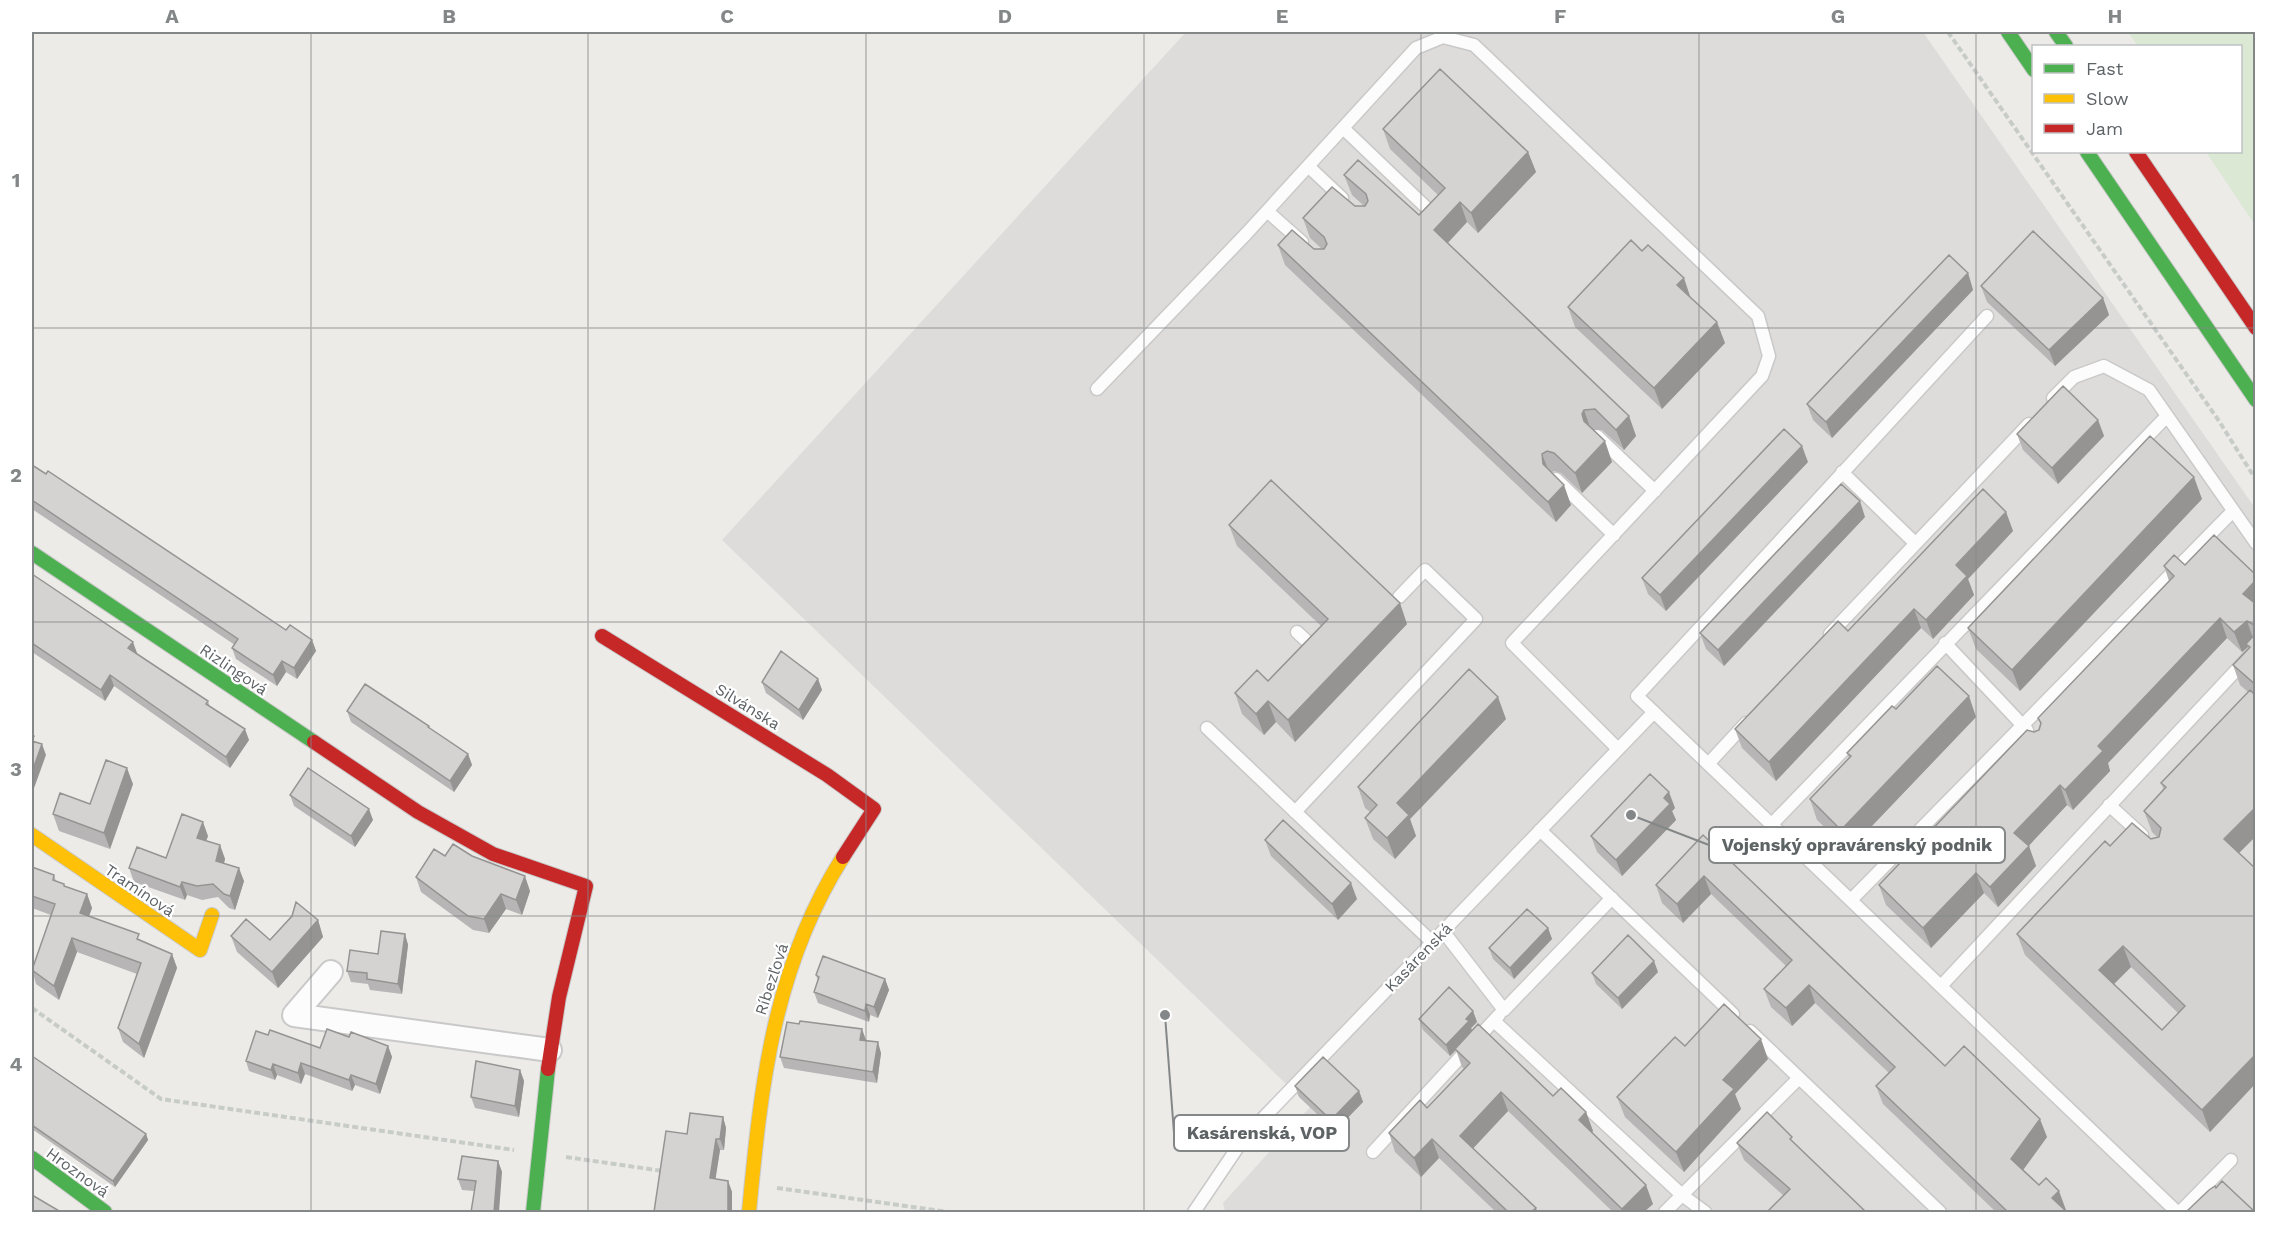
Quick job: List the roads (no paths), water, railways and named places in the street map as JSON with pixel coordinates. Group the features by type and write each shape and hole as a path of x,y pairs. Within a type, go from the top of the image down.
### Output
{"main road":[{"path":"2008,32 2032,67"},
{"path":"2056,32 2065,45"},
{"path":"2088,153 2256,400"},
{"path":"2137,153 2256,328"},
{"name":"Rizlingová","path":"32,553 418,813 493,854 586,886 559,997 550,1050"},
{"name":"Silvánska","path":"602,636 827,775 874,809"},
{"name":"Ríbezľová","path":"748,1212 776,1007 810,915 874,809"},
{"name":"Tramínová","path":"32,836 200,950 212,915"},
{"path":"533,1212 550,1050"},
{"name":"Hroznová","path":"32,1158 105,1212"}],"street":[{"path":"331,972 294,1015 550,1050"}],"lane":[{"path":"1097,389 1267,212 1416,48 1443,37 1474,45 1758,316 1769,356 1762,376 1512,643 1618,749"},
{"path":"1343,128 1433,214"},
{"path":"1308,166 1350,205"},
{"path":"1267,212 1309,249"},
{"path":"1987,315 1636,696 2179,1212 2231,1160"},
{"path":"1820,645 2074,377 2104,366 2149,390 2256,543"},
{"path":"1772,824 2167,416"},
{"path":"1597,436 1655,491"},
{"path":"1842,472 1915,543"},
{"path":"1556,479 1614,535"},
{"path":"1851,900 2233,511"},
{"path":"1295,812 1476,619 1425,570 1399,597"},
{"path":"1297,632 1312,646"},
{"path":"1945,643 2034,738"},
{"path":"1941,986 2256,649"},
{"name":"Kasárenská","path":"1194,1212 1244,1138 1654,712"},
{"path":"1708,764 1756,713"},
{"path":"1207,728 1432,942"},
{"path":"2109,806 2152,845"},
{"path":"1540,830 1940,1212"},
{"path":"1372,1152 1612,898"},
{"path":"1443,931 1504,1010"},
{"path":"1494,1021 1682,1195 1705,1212"},
{"path":"1665,1212 1799,1078"}],"place":[{"name":"Vojenský opravárenský podnik","path":"1631,815"},
{"name":"Kasárenská, VOP","path":"1165,1015"}]}
